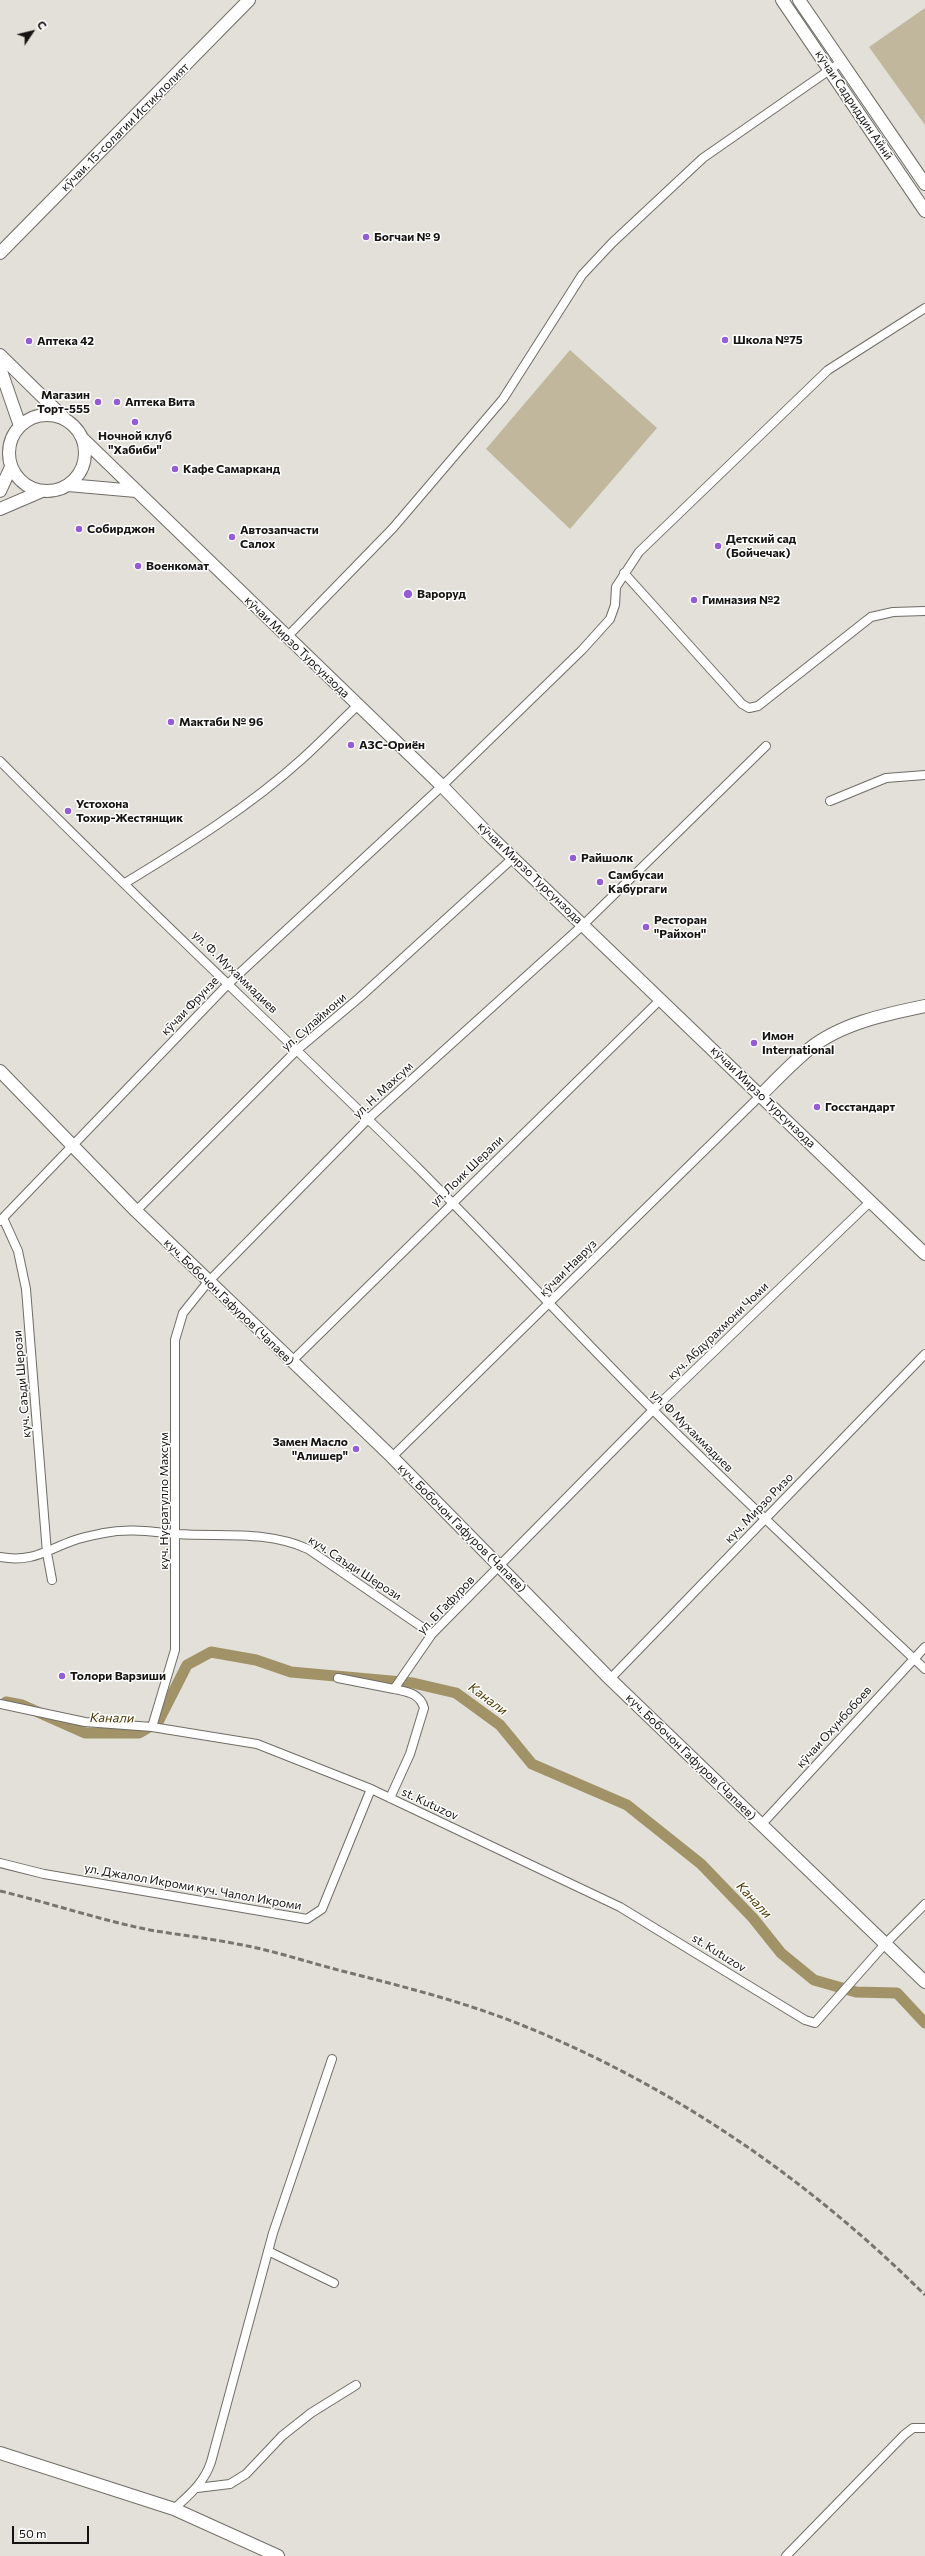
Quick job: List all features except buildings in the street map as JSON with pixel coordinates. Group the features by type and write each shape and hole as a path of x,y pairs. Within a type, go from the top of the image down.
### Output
{"street":[{"name":"кӯчаи. 15-солагии Истиқлолият","path":"0,253 250,0"},
{"name":"кӯчаи Садриддин Айнӣ","path":"782,0 925,211"},
{"name":"кӯчаи Садриддин Айнӣ","path":"799,0 925,184"},
{"path":"287,637 393,528 503,399 582,275 612,243 703,158 841,62"},
{"name":"кӯчаи Фрунзе","path":"2,1219 72,1144 229,983 442,786 582,650 610,619 615,605 616,587 624,572 639,552 828,370 925,308"},
{"name":"кӯчаи Мирзо Турсунзода","path":"0,355 76,428 83,439 136,491 357,706 442,786 582,925 661,999 925,1254"},
{"path":"0,368 20,426"},
{"path":"0,491 11,467 9,445 20,426 36,416 54,416 66,420"},
{"path":"68,485 81,471 85,451 83,439"},
{"path":"11,467 23,483 42,491"},
{"path":"0,509 42,491 68,485 136,491"},
{"path":"624,572 742,704 749,708 758,706 871,617 893,612 925,611"},
{"path":"125,883 166,858 245,804 302,760 357,706"},
{"name":"ул. Н. Махсум","path":"208,1282 368,1119 582,925 766,746"},
{"name":"ул. Ф. Мухаммадиев","path":"0,761 91,854 125,883 229,983 452,1202"},
{"path":"830,801 886,778 925,775"},
{"name":"ул. Сулаймони","path":"136,1211 298,1050 359,998 514,858"},
{"name":"ул. Лоик Шерали","path":"291,1362 452,1202 661,999"},
{"path":"761,1095 808,1049 836,1033 891,1013 925,1006"},
{"name":"куч. Бобочон Гафуров (Чапаев)","path":"0,1072 208,1282 392,1457 610,1679 925,1982"},
{"name":"кӯчаи Навруз","path":"392,1457 761,1095"},
{"name":"куч. Абдурахмони Чоми","path":"500,1566 653,1410 871,1201"},
{"name":"ул. Ф Мухаммадиев","path":"452,1202 548,1304 653,1410 765,1519 925,1668"},
{"name":"куч. Саъди Шерози","path":"2,1219 18,1251 26,1289 47,1553"},
{"name":"куч. Нусратулло Махсум","path":"152,1727 175,1650 177,1534 176,1340 183,1313 208,1282"},
{"name":"куч. Мирзо Ризо","path":"610,1679 925,1354"},
{"name":"куч. Саъди Шерози","path":"0,1557 23,1560 47,1553 75,1540 107,1533 139,1530 177,1534 263,1536 290,1541 308,1550 432,1634"},
{"path":"47,1553 52,1580"},
{"name":"ул. Б Гафуров","path":"394,1689 432,1634 500,1566"},
{"name":"кӯчаи Охунбобоев","path":"761,1825 925,1646"},
{"path":"338,1678 416,1694 422,1702 424,1708 410,1754 390,1798"},
{"name":"st. Kutuzov","path":"0,1704 85,1722 152,1727 257,1744 371,1789 620,1907 805,2020 815,2023 885,1944"},
{"name":"ул. Джалол Икроми куч. Чалол Икроми","path":"0,1863 44,1874 308,1920 322,1909 371,1789"},
{"path":"885,1944 925,1904"},
{"path":"174,2509 197,2488 206,2477 268,2251 332,2059"},
{"path":"268,2251 334,2283"},
{"path":"197,2488 230,2484 246,2474 282,2436 311,2413 356,2385"},
{"path":"786,2556 904,2434 913,2428 925,2428"},
{"path":"0,2453 174,2509 278,2556"}],"shaded area":[{"path":"925,8 925,125 869,47"},
{"path":"570,350 657,428 570,529 486,449"}],"waterway":[{"name":"Канали","path":"6,1702 22,1705 85,1733 139,1733 158,1722 187,1665 211,1652 256,1660 291,1672 413,1683 456,1693 500,1725 532,1764 627,1805 701,1864 753,1918 781,1953 814,1980 856,1992 897,1993 925,2023"}],"railway":[{"path":"0,1891 131,1926 226,1942 276,1953 437,1996 506,2019 584,2052 690,2109 740,2142 789,2177 836,2214 925,2295"}],"place":[{"name":"Богчаи № 9","path":"366,237"},
{"name":"Школа №75","path":"725,340"},
{"name":"Аптека 42","path":"29,341"},
{"name":"Магазин Торт-555","path":"98,402"},
{"name":"Аптека Вита","path":"117,402"},
{"name":"Ночной клуб \"Хабиби\"","path":"135,422"},
{"name":"Кафе Самарканд","path":"175,469"},
{"name":"Собирджон","path":"79,529"},
{"name":"Автозапчасти Салох","path":"232,537"},
{"name":"Детский сад (Бойчечак)","path":"718,546"},
{"name":"Военкомат","path":"138,566"},
{"name":"Вароруд","path":"408,594"},
{"name":"Гимназия №2","path":"694,600"},
{"name":"Мактаби № 96","path":"171,722"},
{"name":"АЗС-Ориён","path":"351,745"},
{"name":"Устохона Тохир-Жестянщик","path":"68,811"},
{"name":"Райшолк","path":"573,858"},
{"name":"Самбусаи Кабургаги","path":"600,882"},
{"name":"Ресторан \"Райхон\"","path":"646,927"},
{"name":"Имон International","path":"754,1043"},
{"name":"Госстандарт","path":"817,1107"},
{"name":"Замен Масло \"Алишер\"","path":"356,1449"},
{"name":"Толори Варзиши","path":"62,1676"}]}
